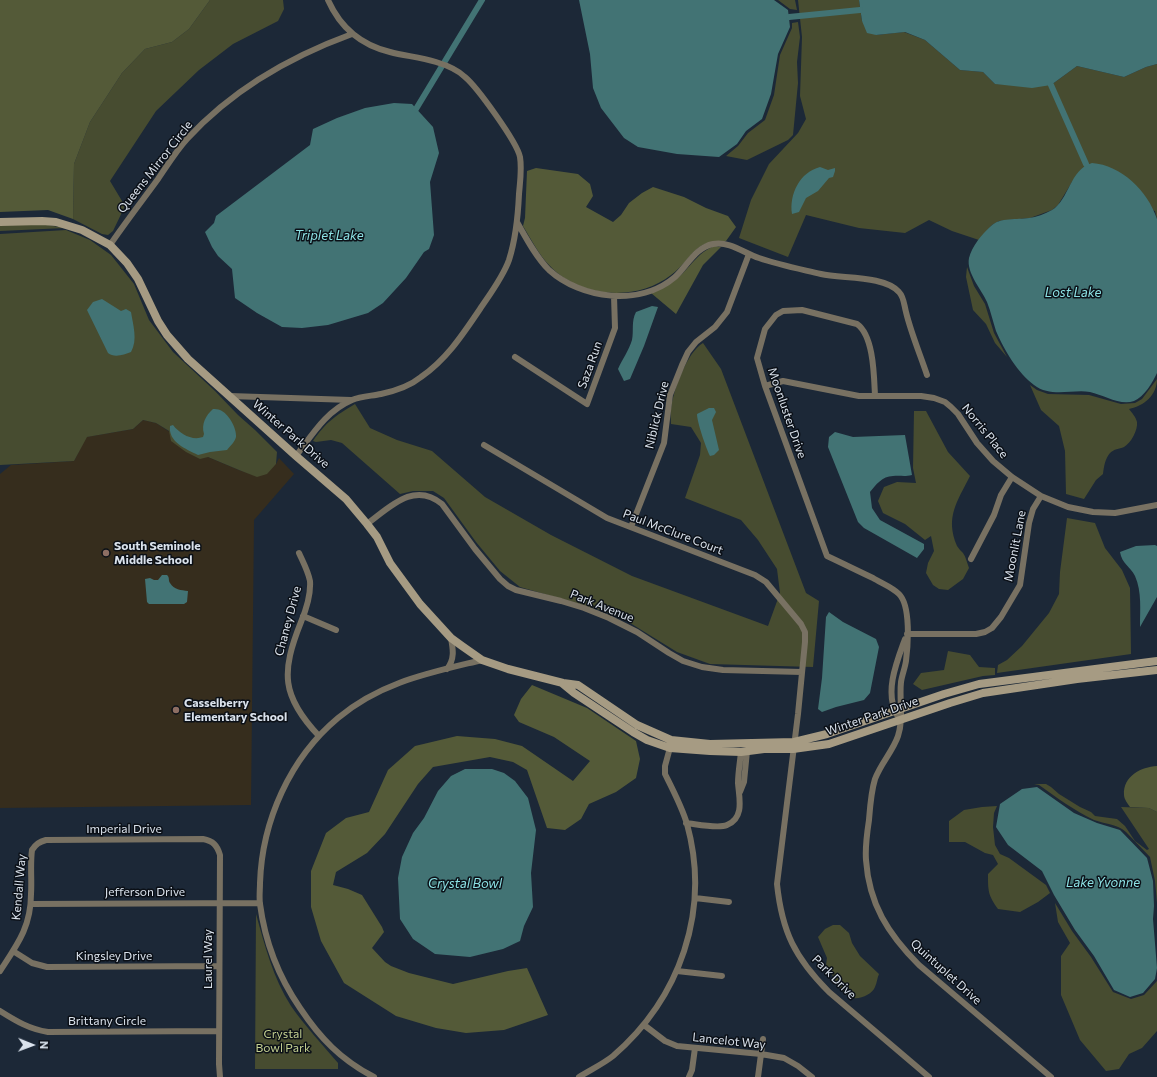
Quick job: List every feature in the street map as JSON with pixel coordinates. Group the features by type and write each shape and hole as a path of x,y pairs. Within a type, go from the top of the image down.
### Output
{"street":[{"path":"230,396 353,400 403,388 420,378 448,354 488,298 508,261 514,242 521,169 520,154 506,130 472,84 465,76 439,63 422,57 376,48 364,42 352,34 339,18 328,0"},
{"name":"Queens Mirror Circle","path":"110,245 186,141 201,125 226,103 250,84 296,57 317,47 352,34"},
{"name":"Winter Park Drive","path":"0,222 56,222 82,230 110,245 127,263 138,279 158,321 167,335 188,359 346,499 367,524 403,583 451,638 482,660 508,669 563,683 578,685 637,725 671,744 710,751 744,751 829,744 983,693 1157,661"},
{"path":"517,222 548,269 570,285 599,295 614,296 648,291 675,277 698,252 706,246 714,244 724,244 736,247 749,254 781,265 830,276 866,279 892,286 902,296 927,375"},
{"name":"Niblick Drive","path":"630,527 664,443 670,395 688,352 696,342 715,327 727,312 749,254"},
{"name":"Saza Run","path":"515,357 587,404 615,328 614,296"},
{"name":"Moonluster Drive","path":"875,396 874,373 869,346 862,327 857,324 802,310 783,311 776,316 765,329 757,358 765,386 827,556 886,585 899,594 906,607 906,662 901,682 898,710"},
{"name":"Norris Place","path":"765,386 783,381 858,396 921,396 934,398 944,402 958,414 977,442 993,461 1012,477 1041,496 1068,507 1093,512 1115,513 1157,505"},
{"path":"296,456 328,414 353,400"},
{"name":"Paul McClure Court","path":"484,445 607,518 755,576 766,582 801,624 805,632 802,672"},
{"path":"971,559 994,516 1001,495 1012,477"},
{"name":"Park Avenue","path":"367,524 406,497 426,495 435,498 442,504 500,579 508,586 516,590 561,601 603,616 637,632 683,661 702,667 723,670 802,672"},
{"name":"Moonlit Lane","path":"907,634 976,634 992,628 1005,611 1020,585 1029,523 1033,509 1041,496"},
{"name":"Chaney Drive","path":"299,553 310,582 309,596 288,661 288,677 291,695 297,710 305,722 319,736"},
{"path":"303,616 336,630"},
{"name":"Moonluster Drive","path":"898,710 892,702 893,679 897,660 907,634"},
{"path":"447,669 453,658 451,638"},
{"path":"374,1077 358,1069 337,1053 321,1036 290,994 280,976 271,953 260,903 261,865 270,822 285,783 298,763 319,736 356,704 399,682 482,660"},
{"name":"Winter Park Drive","path":"671,744 794,746 944,694 979,684 1157,670"},
{"path":"794,746 802,672"},
{"path":"893,679 901,682"},
{"name":"Quintuplet Drive","path":"898,710 900,729 897,738 881,765 871,796 866,859 874,899 890,932 901,948 1051,1077"},
{"path":"579,1077 612,1057 644,1025 664,997 677,971 688,938 695,898 692,849 686,823 665,774 665,766 671,744"},
{"name":"Park Drive","path":"794,746 777,884 779,905 784,924 794,949 804,965 829,992 930,1077"},
{"path":"686,823 720,826 727,825 735,820 740,806 740,792 738,783 744,751"},
{"name":"Imperial Drive","path":"35,845 46,840 203,839 214,842"},
{"name":"Laurel Way","path":"214,842 220,855 220,1077"},
{"name":"Kendall Way","path":"0,971 26,929 31,904 31,857 32,850 35,845"},
{"path":"695,898 729,902"},
{"name":"Jefferson Drive","path":"31,904 260,903"},
{"name":"Kingsley Drive","path":"13,951 32,963 47,967 219,966"},
{"path":"677,971 722,976"},
{"name":"Brittany Circle","path":"0,1011 20,1024 34,1030 48,1032 219,1031"},
{"name":"Lancelot Way","path":"644,1025 665,1041 677,1046 761,1054 784,1058 798,1066 812,1077"},
{"path":"758,1077 763,1039"},
{"path":"689,1077 692,1070 694,1048"}],"shaded area":[{"path":"0,0 210,0 189,29 172,42 145,49 122,73 90,122 74,164 73,219 48,210 0,212"},
{"path":"536,168 578,174 590,184 593,196 586,207 613,222 621,215 629,203 653,187 684,197 706,208 728,216 736,227 726,241 715,241 700,247 694,251 679,269 657,284 626,292 609,293 593,290 577,285 562,277 546,262 523,226 525,218 527,171"},
{"path":"715,246 721,247 703,265 676,314 651,293 676,279 698,256"},
{"path":"143,420 156,423 208,457 239,470 257,476 276,464 279,458 294,474 254,520 251,805 0,808 0,474 11,465 74,461 86,437 133,429"},
{"path":"532,685 587,708 636,741 640,759 636,778 616,792 589,804 581,819 565,830 547,828 527,770 513,762 490,757 433,767 418,784 385,834 367,853 336,872 333,885 362,895 384,932 372,948 385,962 391,966 409,973 453,984 527,968 548,1015 504,1030 466,1033 436,1028 396,1016 344,983 321,941 311,907 311,871 326,833 346,818 369,812 388,770 415,746 457,736 495,739 522,746 573,781 590,761 554,737 519,722 514,715 521,699"},
{"path":"1157,766 1157,812 1149,808 1130,807 1124,797 1124,788 1126,783 1139,771 1145,768"}],"green space":[{"path":"210,0 283,0 284,9 278,21 233,44 199,70 156,111 110,181 125,206 113,231 108,235 102,234 73,219 74,164 90,122 122,73 145,49 172,42 189,29"},
{"path":"778,0 795,0 797,10 790,9"},
{"path":"798,0 859,0 862,21 876,35 904,32 925,40 960,70 983,72 995,84 1051,85 1077,66 1124,77 1146,67 1157,64 1157,219 1155,211 1072,182 1058,205 1052,210 1030,218 999,221 992,225 979,240 952,231 929,220 905,233 859,228 806,215 788,257 739,238 751,200 769,164 798,133 806,119 800,96 802,37"},
{"path":"798,22 800,37 797,62 798,83 793,135 788,140 747,160 726,156 738,146 748,133 765,120 774,95 780,55 792,28 792,23"},
{"path":"42,224 65,228 0,231 0,225"},
{"path":"66,230 90,240 111,255 134,284 149,320 173,352 277,452 276,464 267,474 257,477 208,457 200,459 186,452 171,441 169,431 156,423 143,420 133,429 87,437 74,461 0,465 0,234"},
{"path":"967,267 974,286 985,304 994,333 1007,357 995,343 986,324 973,310 966,277"},
{"path":"703,343 721,369 806,593 819,601 813,667 710,664 677,652 622,618 597,609 520,587 500,571 476,542 444,498 433,491 413,491 400,494 342,443 331,440 313,441 331,420 355,404 370,428 397,440 432,451 485,497 551,535 632,576 768,626 780,593 777,569 758,540 741,520 685,498 700,455 701,443 691,427 671,424 672,401 686,363 697,348"},
{"path":"1157,379 1155,390 1149,399 1135,408 1129,409 1136,418 1137,425 1129,443 1108,455 1104,465 1103,474 1096,480 1084,499 1066,494 1065,451 1059,426 1041,410 1030,385 1037,390 1048,394 1089,395 1121,404 1135,403 1142,399"},
{"path":"914,411 926,411 948,452 970,476 957,502 952,518 952,526 957,546 966,558 969,568 963,579 948,590 939,589 933,585 926,573 928,563 934,551 931,536 925,540 905,524 883,513 878,501 884,487 897,482 916,483 913,468"},
{"path":"1067,518 1095,523 1105,548 1122,570 1130,588 1131,654 997,673 998,665 1007,660 1022,646 1049,613 1059,594 1060,572"},
{"path":"948,651 970,655 979,667 995,668 995,675 983,676 922,690 913,684 921,673 944,670"},
{"path":"1046,784 1059,794 1091,812 1095,816 1117,819 1125,826 1135,841 1147,850 1149,849 1121,807 1149,808 1157,812 1157,903 1155,881 1150,857 1126,832 1111,824 1094,820 1066,804 1039,785 1034,785"},
{"path":"997,806 994,813 993,827 995,845 1000,854 1009,858 1046,885 1050,893 1020,912 998,909 990,896 988,874 998,864 993,855 985,853 965,842 949,842 949,821 964,810"},
{"path":"1055,903 1113,992 1131,999 1144,995 1157,981 1157,1031 1142,1048 1129,1054 1119,1069 1106,1071 1080,1040 1061,995 1061,956 1070,943 1058,922"},
{"name":"Crystal Bowl Park","path":"256,914 270,962 279,984 291,1006 302,1021 338,1063 338,1069 255,1069"},
{"path":"833,925 840,925 849,933 852,943 860,956 879,974 876,985 871,993 863,997 851,998 844,993 838,986 826,965 827,958 818,937 825,929"}],"water":[{"path":"579,0 774,0 788,10 790,27 778,54 771,94 762,119 746,131 737,144 719,157 677,154 638,147 624,138 601,108 593,88 590,54"},
{"path":"859,0 1157,0 1157,64 1146,67 1124,77 1077,66 1051,85 1032,88 995,84 983,72 960,70 925,40 905,32 876,35 867,33 862,21"},
{"name":"Triplet Lake","path":"394,103 412,104 433,127 439,153 430,182 434,235 429,249 424,252 406,278 383,303 368,313 328,325 302,328 282,327 257,313 235,298 232,269 218,256 205,232 214,223 216,216 310,145 313,129 337,118 365,108"},
{"name":"Lost Lake","path":"1092,163 1113,169 1132,181 1147,199 1157,219 1157,373 1145,393 1138,399 1129,402 1118,401 1083,391 1047,391 1034,385 1028,380 1017,368 1003,346 996,331 990,309 972,275 969,264 970,254 975,245 981,236 991,226 999,221 1032,218 1052,210 1058,205 1079,171"},
{"path":"820,167 828,170 835,168 833,177 829,178 818,191 806,198 799,212 792,214 792,199 797,185 807,174"},
{"path":"102,299 121,311 126,309 131,312 135,337 131,352 116,356 108,353 87,310 93,302"},
{"path":"652,306 658,307 644,346 630,379 624,381 618,369 632,340 634,315 636,312"},
{"path":"709,408 714,408 716,412 712,420 719,450 714,455 710,456 698,423 697,414"},
{"path":"213,409 219,410 226,414 235,429 236,437 234,442 227,450 198,455 175,441 170,432 170,426 173,425 186,436 195,438 203,437 205,420"},
{"path":"835,432 853,437 905,435 912,475 889,476 880,481 870,492 872,508 880,520 924,544 924,549 917,558 864,528 858,522 828,447 829,437"},
{"path":"1136,546 1157,546 1157,597 1140,627 1139,588 1135,576 1122,559 1120,552"},
{"path":"162,575 167,575 170,583 174,587 188,591 187,602 184,604 149,604 147,602 145,579 150,578 158,580"},
{"path":"829,612 843,622 876,639 879,647 870,693 864,700 822,712 818,709 822,678 826,617"},
{"name":"Crystal Bowl","path":"465,769 492,769 504,773 515,781 528,798 536,830 531,873 533,907 524,926 520,941 503,949 470,957 435,954 413,939 400,919 398,878 402,857 413,833 424,818 438,791 451,776"},
{"name":"Lake Yvonne","path":"1037,787 1074,813 1097,823 1120,830 1147,858 1153,881 1153,919 1157,968 1155,979 1143,993 1130,997 1114,990 1094,956 1075,930 1054,895 1042,871 1008,845 996,827 1000,804 1022,789"}],"waterway":[{"path":"416,109 482,0"},
{"path":"789,17 860,10"},
{"path":"1051,85 1086,164"}],"place":[{"name":"South Seminole Middle School","path":"106,553"},
{"name":"Casselberry Elementary School","path":"176,710"}]}
